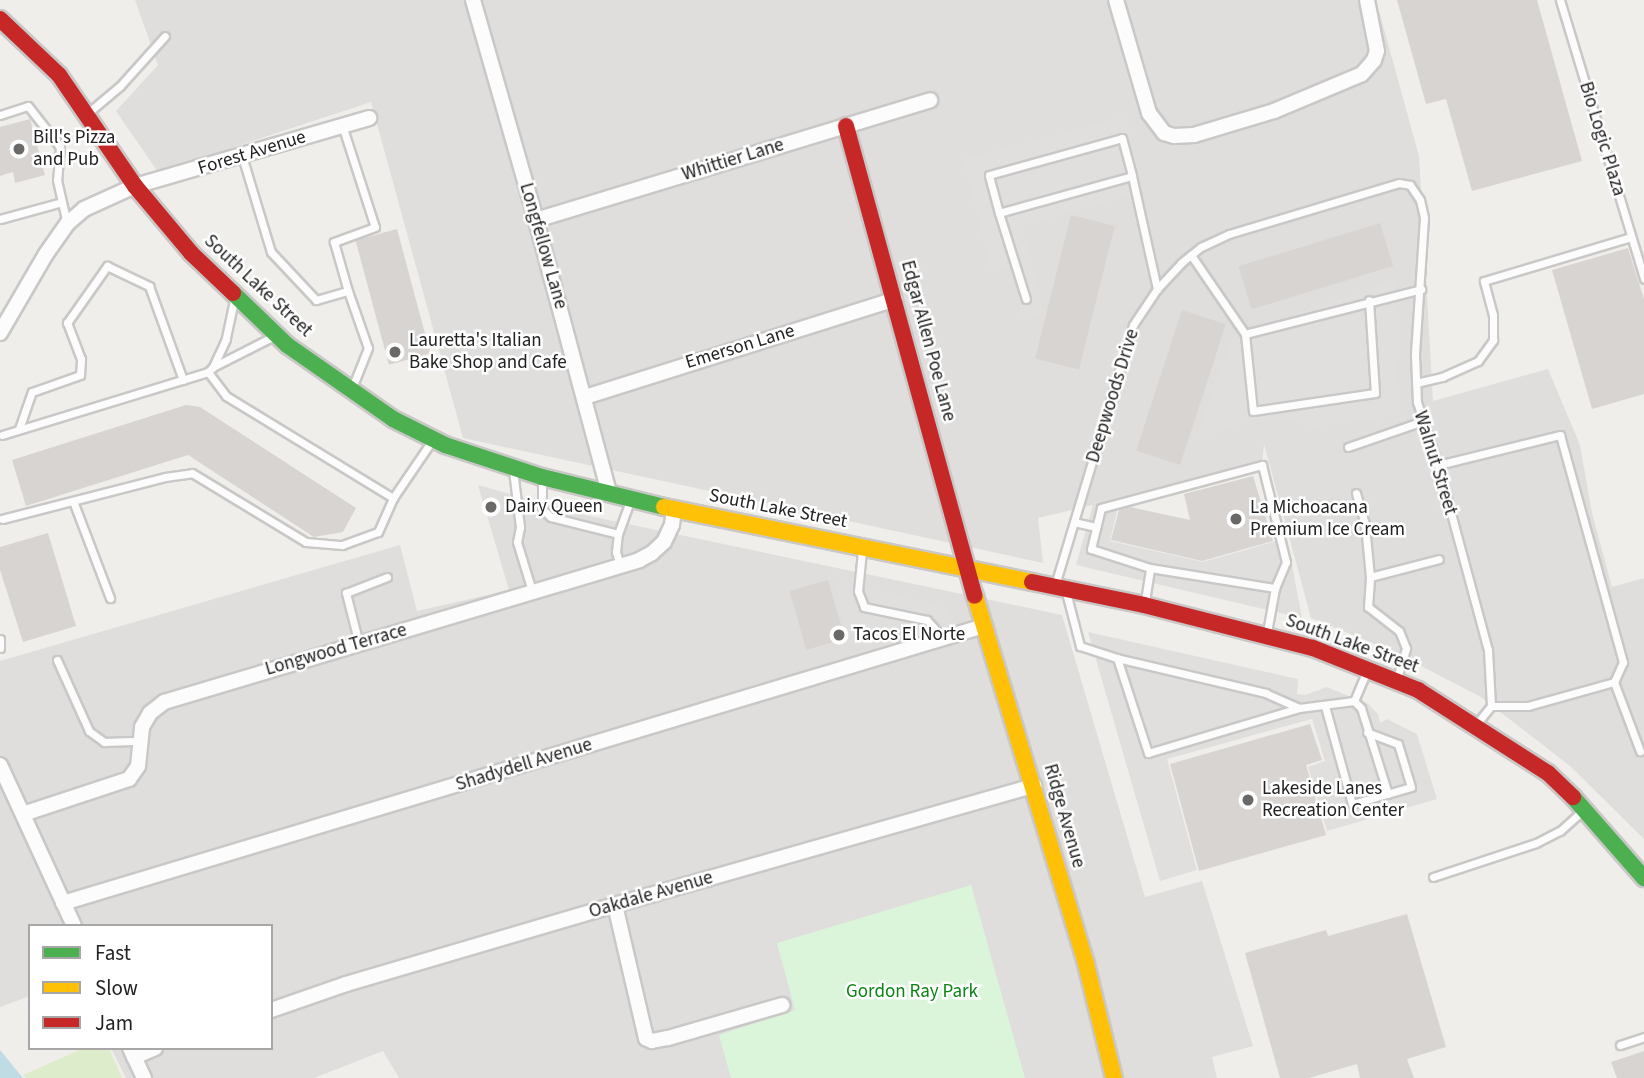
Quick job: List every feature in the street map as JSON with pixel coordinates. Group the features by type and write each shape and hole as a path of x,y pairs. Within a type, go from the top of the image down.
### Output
{"main road":[{"name":"South Lake Street","path":"0,19 59,75 135,186 191,253 276,335 393,419 433,439 541,477 674,509 1144,605 1313,648 1418,691 1477,725 1548,773 1586,808 1644,878"},
{"name":"Edgar Allen Poe Lane","path":"846,126 967,569"},
{"name":"Ridge Avenue","path":"967,569 1086,964 1114,1078"}],"street":[{"name":"Longfellow Lane","path":"473,0 536,220 609,493"},
{"path":"1116,0 1149,113 1164,133 1174,136 1208,131 1328,91 1362,74 1374,60 1376,45 1367,0"},
{"name":"Whittier Lane","path":"536,220 930,100"},
{"name":"Forest Avenue","path":"0,333 5,315 67,225 83,209 135,186 369,118"},
{"name":"Emerson Lane","path":"584,397 895,299"},
{"name":"Longwood Terrace","path":"23,814 129,779 138,766 142,727 150,713 164,702 532,592 652,553 664,542 672,525 674,509"},
{"name":"Shadydell Avenue","path":"63,902 984,626"},
{"path":"0,765 73,924"},
{"name":"Oakdale Avenue","path":"273,1009 346,984 615,905 1034,786"},
{"path":"615,905 646,1038 652,1041 782,1005"},
{"path":"132,1053 144,1078"}],"lane":[{"name":"Bio Logic Plaza","path":"1560,0 1644,279"},
{"path":"86,114 120,86 165,36"},
{"path":"0,115 28,106 60,147 57,180 67,225"},
{"path":"342,125 375,227 334,242 368,348 351,390"},
{"path":"1026,299 989,175 1122,138 1157,289"},
{"path":"242,156 271,252 316,300 348,291"},
{"path":"999,213 1132,176"},
{"name":"Walnut Street","path":"1380,188 1399,183 1410,185 1420,200 1423,218 1416,402 1438,465 1488,650 1491,706"},
{"name":"Deepwoods Drive","path":"1060,587 1074,522 1133,325 1157,289 1191,255 1229,234 1380,188"},
{"path":"0,219 62,202"},
{"path":"1416,383 1478,362 1493,340 1493,314 1484,281 1631,237"},
{"path":"1191,255 1245,334 1253,411 1375,393 1369,300"},
{"path":"19,429 32,392 80,375 81,359 67,323 107,266 149,286 183,380"},
{"path":"1245,334 1369,300 1421,289"},
{"path":"210,369 226,339 234,296"},
{"path":"1,435 183,380 276,335"},
{"path":"210,369 226,396 393,498"},
{"path":"1348,447 1423,421"},
{"path":"1438,465 1560,435 1623,662 1614,682 1640,751"},
{"path":"1,517 165,477 192,473 306,542 342,545 378,532 393,498 433,439"},
{"path":"1266,635 1275,588 1286,562 1262,465 1101,508 1091,549 1150,568 1275,588"},
{"path":"513,467 520,527 517,542 532,592"},
{"path":"541,477 542,509 551,517 618,534"},
{"path":"1356,493 1365,525 1370,577 1368,607 1399,631 1406,648 1395,682"},
{"path":"620,565 616,552 618,534 625,520 630,498"},
{"path":"73,501 110,598"},
{"path":"1074,522 1096,527"},
{"path":"862,547 858,591 864,607 927,620 943,639"},
{"path":"1370,577 1439,559"},
{"path":"1144,605 1150,568"},
{"path":"359,644 346,593 387,576"},
{"path":"1060,587 1080,646 1117,658 1266,693 1299,708"},
{"path":"0,639 0,648"},
{"path":"1117,658 1148,753 1299,708 1354,701"},
{"path":"57,660 89,731 104,742 141,741"},
{"path":"1354,701 1367,669"},
{"path":"1477,725 1491,706 1528,706 1614,682"},
{"path":"1354,701 1361,708 1388,794"},
{"path":"1325,706 1352,804 1411,787 1398,744 1367,732"},
{"path":"1433,877 1536,844 1560,831 1586,808"},
{"path":"1620,1045 1644,1037"}],"shaded area":[{"path":"135,0 1376,0 1419,156 1433,401 1548,369 1580,445 1592,513 1612,587 1644,578 1644,839 1570,766 1481,697 1392,651 1311,618 1264,444 1262,465 1038,518 1043,563 463,438 371,102 158,172 116,111 158,65"},
{"path":"1126,116 1142,192 1022,226 1044,315 1021,314 1013,266 992,271 964,159"},
{"path":"1395,280 1393,344 1396,386 1393,389 1393,416 1308,428 1306,418 1255,420 1223,429 1207,442 1196,436 1234,335"},
{"path":"478,485 580,514 1062,615 1145,897 1202,881 1253,1046 1212,1057 1217,1078 399,1078 383,1051 314,1078 126,1078 112,1050 273,1050 273,924 28,924 28,997 0,1007 0,661 400,545 417,611 509,590"},
{"path":"1094,501 1118,507 1110,541 1203,562 1287,538 1302,618 1076,565"},
{"path":"844,582 948,608 945,621 860,645 857,633 846,635 833,585"},
{"path":"1088,632 1298,679 1297,694 1305,695 1327,687 1368,704 1378,714 1380,723 1387,719 1417,734 1437,799 1327,831 1308,767 1325,761 1312,719 1167,759 1197,870 1160,881"}],"green space":[{"name":"Gordon Ray Park","path":"971,885 1025,1078 731,1078 719,1035 795,1010 777,943"},
{"path":"79,1050 110,1050 122,1078 26,1078 23,1075"}],"water":[{"path":"0,1050 23,1078 0,1078"}],"building":[{"path":"1397,0 1537,0 1582,161 1472,191 1446,99 1426,104"},
{"name":"Bill's Pizza and Pub","path":"30,119 45,175 15,183 13,172 0,176 0,127"},
{"path":"1071,215 1115,226 1079,369 1035,359"},
{"path":"1380,223 1393,266 1252,309 1238,266"},
{"path":"397,229 430,354 389,365 355,240"},
{"path":"1628,248 1644,299 1644,394 1592,409 1552,270"},
{"path":"1182,310 1226,324 1180,465 1136,451"},
{"path":"186,405 200,407 356,508 343,532 314,537 188,455 26,506 12,460"},
{"path":"1253,476 1273,541 1202,561 1111,540 1119,510 1130,507 1190,520 1184,494"},
{"path":"48,533 76,626 23,642 0,570 0,547"},
{"path":"828,580 845,639 806,650 790,591"},
{"name":"Lakeside Lanes Recreation Center","path":"1310,724 1322,760 1306,765 1326,835 1199,871 1170,764"},
{"path":"1407,914 1446,1047 1407,1059 1414,1078 1360,1078 1357,1064 1309,1078 1280,1078 1245,953 1326,930 1328,936"},
{"path":"1644,1051 1644,1078 1617,1078 1611,1062"}],"traffic: fast":[{"path":"233,293 287,345 393,419 445,445 542,477 664,507"},
{"path":"1573,797 1644,878"}],"traffic: slow":[{"path":"664,507 1032,582"},
{"path":"975,596 1086,964 1114,1078"}],"traffic: jam":[{"path":"0,19 59,75 135,186 191,253 233,293"},
{"path":"846,126 975,596"},
{"path":"1032,582 1144,605 1313,648 1418,690 1548,773 1573,797"}],"place":[{"name":"Bill's Pizza and Pub","path":"19,149"},
{"name":"Lauretta's Italian Bake Shop and Cafe","path":"395,352"},
{"name":"Dairy Queen","path":"491,507"},
{"name":"La Michoacana Premium Ice Cream","path":"1236,519"},
{"name":"Tacos El Norte","path":"839,635"},
{"name":"Lakeside Lanes Recreation Center","path":"1248,800"}]}
